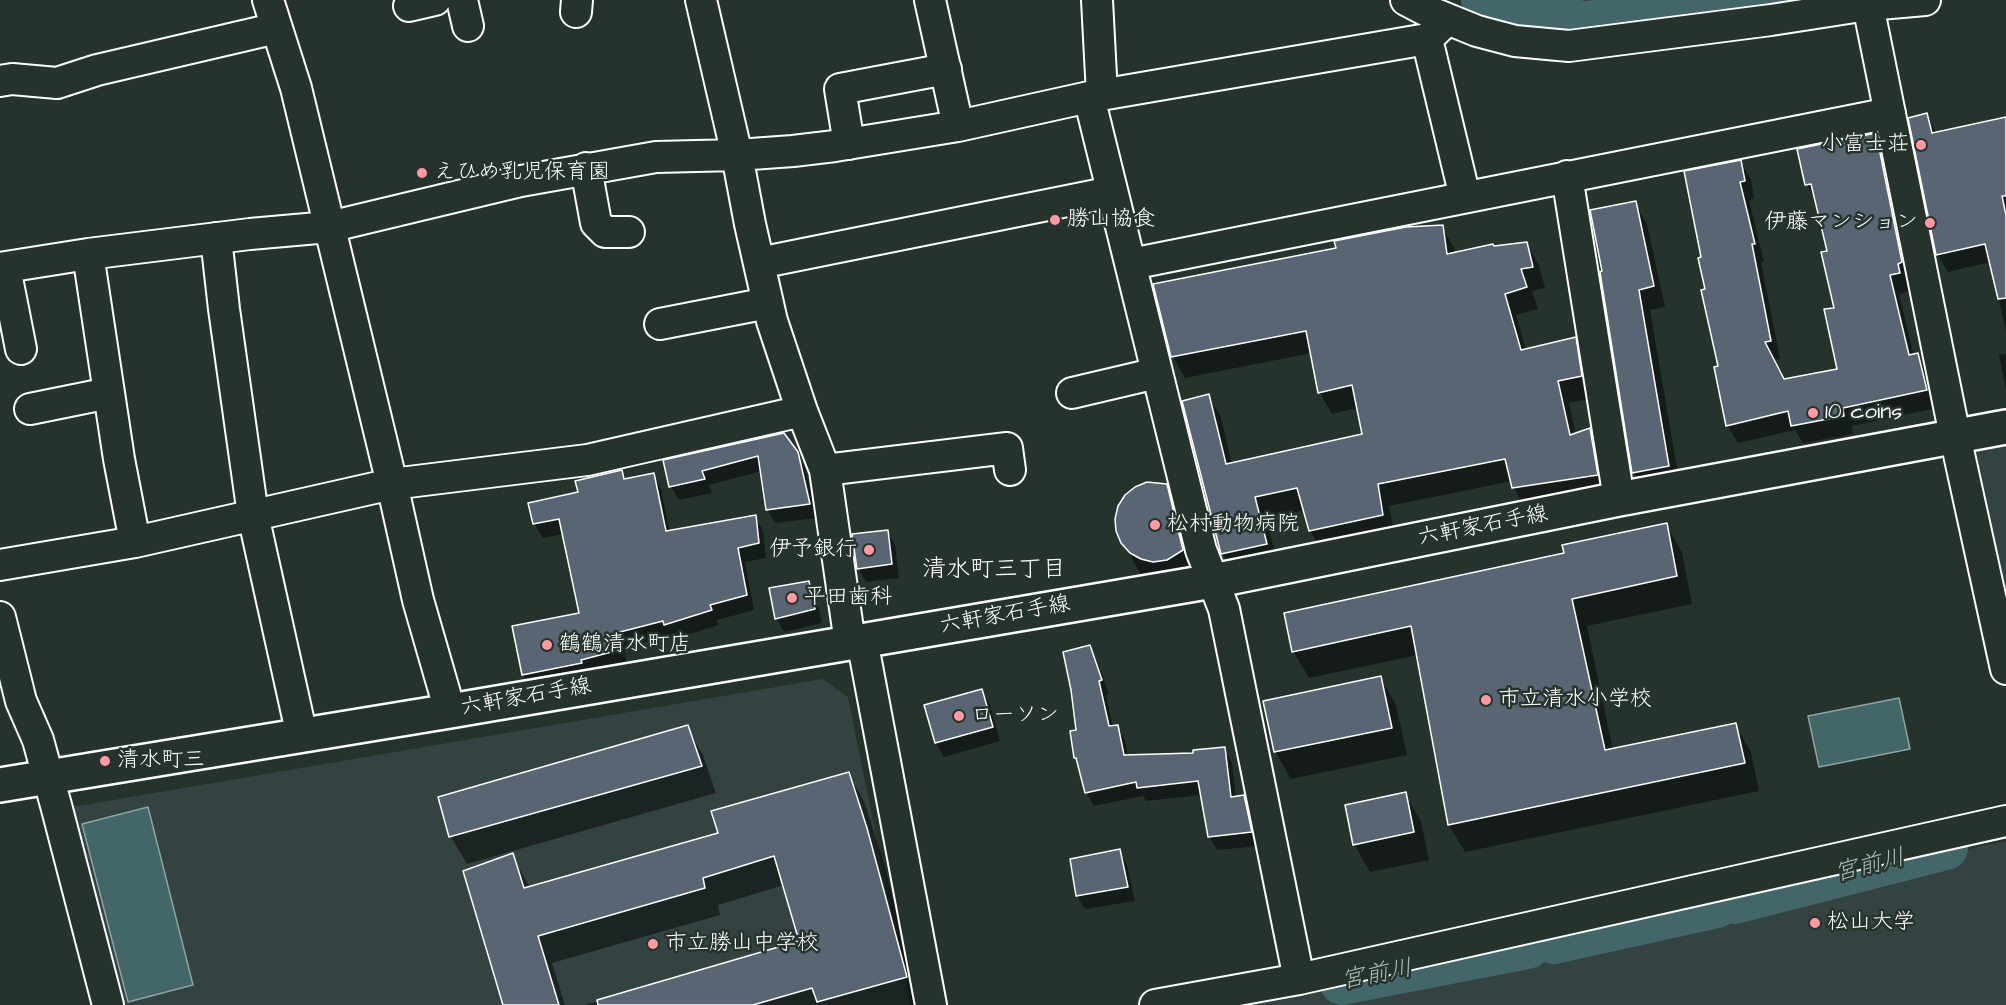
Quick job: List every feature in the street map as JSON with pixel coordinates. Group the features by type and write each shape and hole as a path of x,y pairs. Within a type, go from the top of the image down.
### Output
{"main road":[{"name":"六軒家石手線","path":"0,785 1213,581 1619,499 2006,427"}],"street":[{"path":"700,0 737,155 768,303 802,411 825,470 856,641 931,1005"},
{"path":"930,0 958,126"},
{"path":"1097,0 1095,96 1112,192 1201,550 1224,609 1299,979"},
{"path":"1406,0 1437,29 1465,197"},
{"path":"21,349 2,268 88,254 329,227 521,181 656,157 737,155 849,144 958,126 1095,96 1437,29 1515,41 1569,46 1769,11 1925,0"},
{"path":"1868,5 1955,436 2006,669"},
{"path":"0,81 12,79 57,83 78,78 273,14 296,88 418,600 450,711"},
{"path":"849,144 840,89 946,69"},
{"path":"1131,264 1890,113"},
{"path":"586,168 596,223 605,232 629,232"},
{"path":"1567,176 1619,499"},
{"path":"759,262 1112,192"},
{"path":"216,238 253,515 302,736"},
{"path":"88,254 119,459 135,542"},
{"path":"660,324 768,303"},
{"path":"1072,393 1157,373"},
{"path":"30,409 109,393"},
{"path":"0,565 135,542 392,484 587,460 802,411"},
{"path":"825,470 1007,448 1010,470"},
{"path":"0,616 21,701 38,740 108,1005"},
{"path":"1155,1005 1299,979 2006,821"}],"shaded area":[{"path":"2006,445 2006,641 1970,452"},
{"path":"823,679 848,697 910,1005 119,1005 67,808"},
{"name":"松山大学","path":"2006,841 2006,1005 1242,1005"}],"water":[{"path":"1899,698 1910,749 1819,767 1808,716"},
{"path":"148,807 193,985 128,1002 82,824"}],"building":[{"path":"1927,113 1932,133 2006,117 2006,196 2002,196 2006,215 2006,298 1998,299 1985,244 1936,255 1908,118"},
{"path":"1876,133 1902,262 1898,264 1900,273 1890,275 1909,355 1918,353 1927,390 1843,408 1844,416 1791,426 1788,411 1726,426 1714,367 1718,366 1701,290 1705,289 1698,258 1701,257 1684,171 1741,160 1745,181 1740,182 1755,244 1752,244 1771,341 1765,342 1784,379 1837,369 1824,309 1834,308 1821,252 1827,251 1811,184 1805,185 1797,149"},
{"path":"1636,201 1654,286 1639,290 1669,466 1632,473 1600,272 1602,271 1590,210"},
{"path":"1443,225 1447,254 1493,244 1494,246 1527,242 1533,267 1521,269 1527,287 1505,294 1521,350 1576,337 1582,376 1558,381 1570,435 1590,428 1598,475 1512,488 1505,459 1378,484 1383,515 1309,531 1297,488 1255,497 1267,544 1221,554 1182,401 1209,394 1226,464 1362,434 1352,385 1318,393 1306,331 1171,357 1153,284 1336,248 1334,241 1406,227"},
{"path":"784,433 798,452 810,504 766,510 758,456 702,471 705,479 669,487 663,460"},
{"path":"622,470 624,479 654,473 666,531 756,515 759,543 738,548 747,595 710,605 712,610 664,625 663,621 616,633 619,650 581,660 582,663 522,675 512,626 579,613 559,519 533,524 528,503 578,492 575,481"},
{"name":"松村動物病院","path":"1147,482 1167,484 1183,550 1167,560 1153,562 1130,553 1121,543 1116,531 1115,519 1118,506 1125,495 1135,487"},
{"path":"1667,523 1677,576 1572,599 1605,750 1736,723 1745,763 1448,825 1411,626 1292,652 1284,613 1564,553 1562,545"},
{"name":"伊予銀行","path":"888,530 892,564 857,569 852,534"},
{"name":"平田歯科","path":"809,581 815,609 775,619 769,588"},
{"path":"1090,645 1102,680 1099,681 1109,726 1118,725 1124,755 1193,753 1193,750 1225,747 1231,797 1244,795 1252,832 1208,837 1198,781 1137,788 1136,782 1085,793 1076,758 1074,758 1070,731 1076,730 1063,652"},
{"path":"1381,676 1392,728 1274,752 1263,701"},
{"name":"ローソン","path":"982,689 993,727 935,743 924,705"},
{"path":"688,725 702,766 449,837 438,797"},
{"path":"849,772 867,828 907,977 817,1002 812,988 753,1005 598,1005 597,1000 799,941 774,856 703,878 705,888 538,936 559,1005 503,1005 463,871 513,853 524,888 718,833 711,811"},
{"path":"1406,792 1414,832 1353,845 1345,805"},
{"path":"1120,849 1128,887 1076,896 1070,859"}],"waterway":[{"path":"1483,0 1538,16 1586,23 1766,0"},
{"name":"宮前川","path":"1735,902 1946,848"},
{"name":"宮前川","path":"1554,942 1717,906"},
{"name":"宮前川","path":"1342,983 1528,947"}],"place":[{"name":"小富士荘","path":"1921,145"},
{"name":"えひめ乳児保育園","path":"422,173"},
{"name":"勝山協食","path":"1055,220"},
{"name":"伊藤マンション","path":"1930,223"},
{"name":"10 coins","path":"1813,413"},
{"name":"松村動物病院","path":"1155,525"},
{"name":"伊予銀行","path":"869,550"},
{"name":"平田歯科","path":"792,598"},
{"name":"鶴鶴清水町店","path":"547,645"},
{"name":"市立清水小学校","path":"1486,700"},
{"name":"ローソン","path":"959,716"},
{"name":"清水町三","path":"105,761"},
{"name":"松山大学","path":"1815,923"},
{"name":"市立勝山中学校","path":"653,944"}],"district":[{"name":"清水町三丁目","path":"994,571"}]}
